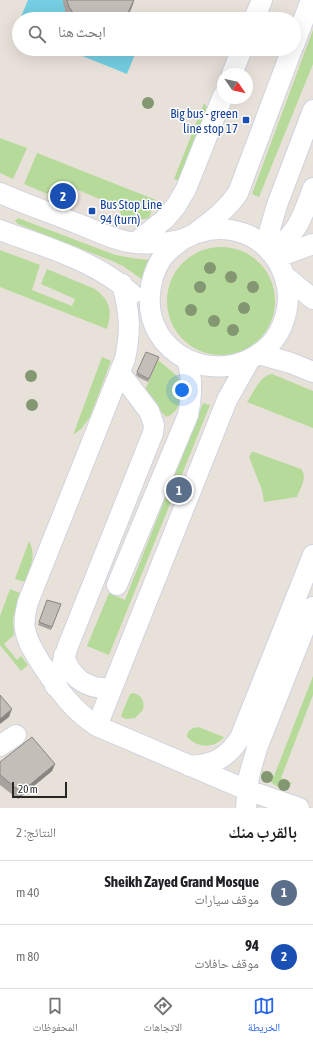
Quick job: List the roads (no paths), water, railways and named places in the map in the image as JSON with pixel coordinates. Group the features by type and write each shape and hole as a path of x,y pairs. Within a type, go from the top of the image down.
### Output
{"lane":[{"path":"257,12 262,0"},
{"path":"301,26 311,0"},
{"path":"234,68 239,56"},
{"path":"289,56 238,193 222,212 172,248 162,259 155,271 151,285 151,314 155,325 168,346 187,360 206,366 225,367 238,364 255,357 291,363 313,372"},
{"path":"135,243 165,219 176,206 186,189 220,104"},
{"path":"270,252 277,205 313,110"},
{"path":"270,252 291,236 298,226 313,188"},
{"path":"0,193 110,236 135,243 150,243 190,236 210,230 225,229 239,232 253,237 270,252 285,276 313,299"},
{"path":"0,230 95,267 122,284 151,314"},
{"path":"270,252 313,244"},
{"path":"97,726 227,400 255,357 275,339 284,319 288,298 285,276"},
{"path":"122,284 130,321 129,340 125,359 26,611 24,620 27,638 30,646 55,686 78,713 97,726 189,766 247,799 299,808"},
{"path":"117,585 188,415 191,401 192,380 187,360"},
{"path":"55,686 64,656 153,433 154,425 149,411 120,373"},
{"path":"189,766 214,762 233,748 240,738 313,556"},
{"path":"247,799 249,776 257,748 308,633 313,607"},
{"path":"64,656 69,669 78,680 98,688 112,688"}],"water":[{"path":"28,0 63,0 66,12 23,12"},
{"path":"82,56 134,56 127,74"}],"place":[{"name":"Big bus - green line stop 17","path":"246,120"},
{"name":"94","path":"63,196"},
{"name":"Bus Stop Line 94 (turn)","path":"92,211"},
{"name":"Sheikh Zayed Grand Mosque","path":"179,490"}]}
